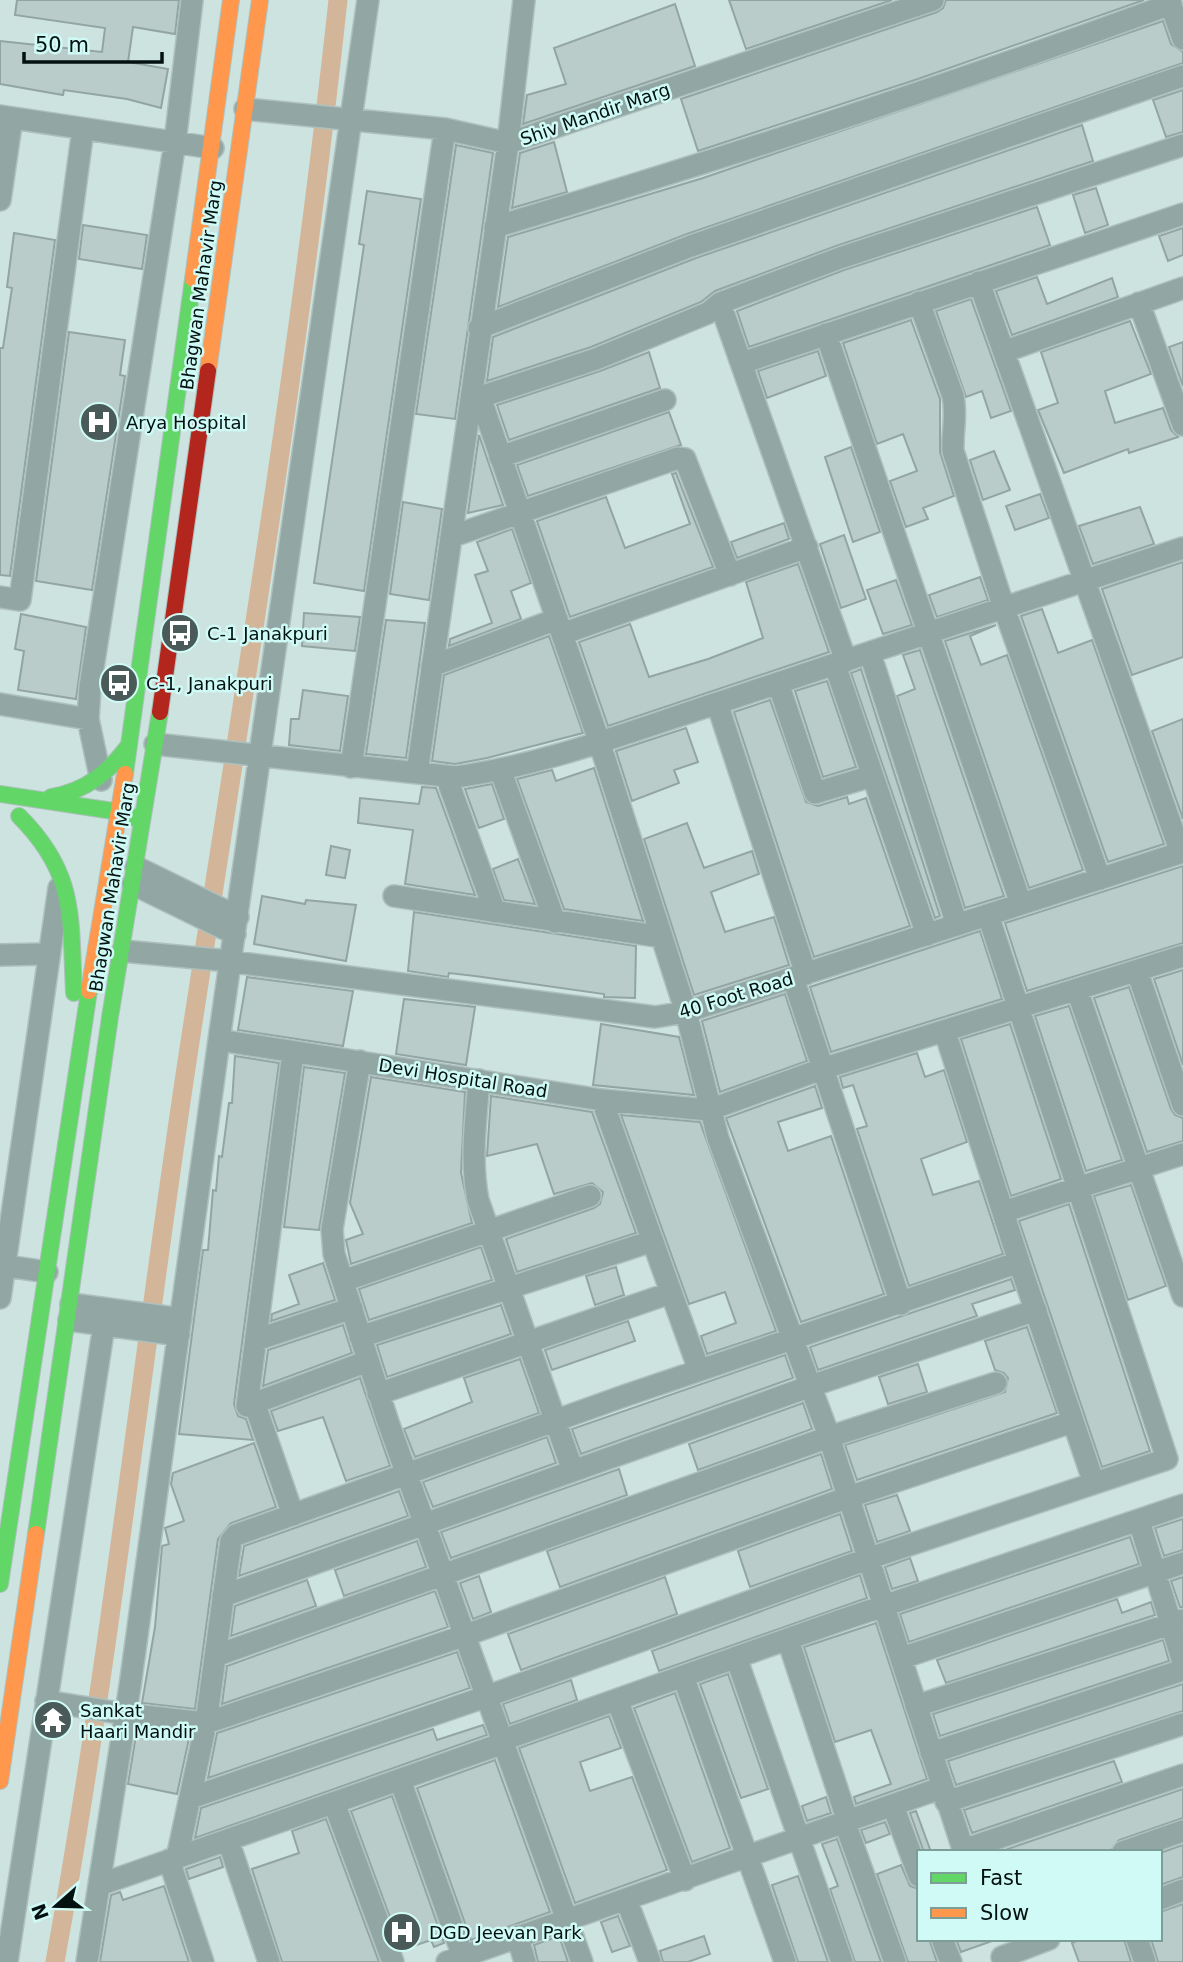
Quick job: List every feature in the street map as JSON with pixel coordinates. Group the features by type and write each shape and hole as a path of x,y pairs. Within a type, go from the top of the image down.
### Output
{"main road":[{"name":"Bhagwan Mahavir Marg","path":"0,1584 79,1063 108,829 120,812 213,148 231,0"},
{"name":"Bhagwan Mahavir Marg","path":"0,1781 70,1312 110,1017 124,945 155,744 260,0"},
{"path":"36,799 86,789 101,779 129,745"},
{"path":"0,794 120,812 143,822"},
{"path":"0,813 46,820"},
{"path":"19,816 41,835 64,873 69,903 79,1063"},
{"path":"108,829 141,838"}],"street":[{"path":"101,779 88,719 90,687 175,142 192,0"},
{"path":"87,1962 172,1326 219,1040 229,938 254,754 346,119 368,0"},
{"path":"417,773 476,398 479,328 508,144 524,0"},
{"name":"Shiv Mandir Marg","path":"245,109 445,130 508,144 933,0"},
{"path":"495,227 763,145 1042,52 1170,2 1183,39"},
{"path":"479,328 691,246 1183,76"},
{"path":"1,192 6,117 213,148"},
{"path":"0,597 20,600 83,129"},
{"path":"351,767 445,130"},
{"path":"476,398 596,359 708,313 720,303 840,258 1183,145"},
{"path":"742,363 1183,214"},
{"path":"979,282 1006,351 1182,852"},
{"path":"1006,351 1183,288"},
{"path":"919,302 957,412 952,435 953,451 1004,608 1100,879"},
{"path":"720,303 807,547 872,776 927,935"},
{"path":"1139,303 1183,425"},
{"path":"826,334 1021,904"},
{"path":"476,398 500,457 599,741 686,1012 709,1110 829,1437 886,1606 963,1850"},
{"path":"500,457 665,400"},
{"path":"453,536 520,515 678,458 685,459 730,575"},
{"path":"432,666 730,575 807,547"},
{"path":"155,744 446,776 500,769 718,703 1183,548"},
{"path":"870,653 957,925"},
{"path":"778,683 815,793 872,776"},
{"path":"718,703 800,976 822,1069 901,1304"},
{"path":"0,704 88,719"},
{"path":"500,769 555,922"},
{"path":"446,776 495,912"},
{"name":"40 Foot Road","path":"124,945 168,948 229,938 626,1015 655,1017 686,1012 1182,852"},
{"path":"0,1298 2,1266 47,954 55,902 64,873"},
{"path":"135,876 179,897 229,938"},
{"path":"394,896 662,937"},
{"path":"190,1798 488,1696 870,1558 1165,1461 1168,1456 1017,1009 988,915"},
{"path":"0,955 47,954"},
{"path":"709,1110 822,1069 1183,956"},
{"path":"1138,971 1183,1105"},
{"path":"1077,990 1183,1296"},
{"path":"945,1032 1094,1483"},
{"name":"Devi Hospital Road","path":"219,1040 602,1100 709,1110"},
{"path":"293,1053 247,1406 368,1361"},
{"path":"360,1061 332,1228 334,1254 378,1394 582,1962"},
{"path":"479,1080 473,1174 488,1232 572,1471"},
{"path":"602,1100 699,1370"},
{"path":"1003,1212 1183,1154"},
{"path":"343,1281 590,1196"},
{"path":"360,1337 652,1241"},
{"path":"203,1962 173,1859 190,1798 206,1723 233,1537 555,1420 1019,1262"},
{"path":"2,1266 47,1272"},
{"path":"378,1394 670,1293"},
{"path":"256,1340 352,1308"},
{"path":"223,1596 811,1386 1036,1310"},
{"path":"70,1312 112,1320 172,1326"},
{"path":"7,1962 53,1701 112,1320"},
{"path":"215,1656 829,1437 996,1383"},
{"path":"254,1402 293,1514"},
{"path":"53,1701 119,1714 206,1723 466,1635 849,1497 1072,1422"},
{"path":"99,1885 400,1780 736,1657 1183,1505"},
{"path":"1139,1521 1155,1572 1177,1622 1183,1662"},
{"path":"902,1658 1183,1563"},
{"path":"916,1706 1177,1622"},
{"path":"788,1640 895,1962"},
{"path":"736,1657 842,1962"},
{"path":"931,1754 1183,1670"},
{"path":"682,1676 785,1962"},
{"path":"617,1700 685,1880"},
{"path":"400,1780 458,1960 566,1918 685,1880 892,1806 944,1795 1183,1724"},
{"path":"966,1850 1183,1775"},
{"path":"334,1802 393,1962"},
{"path":"892,1806 917,1871"},
{"path":"1129,1850 1183,1831"},
{"path":"228,1840 269,1962"},
{"path":"1162,1898 1183,1890"},
{"path":"626,1899 650,1962"},
{"path":"517,1936 525,1962"},
{"path":"943,1941 951,1962"},
{"path":"1000,1953 1042,1941"},
{"path":"1139,1941 1145,1962"}],"building":[{"path":"17,0 179,0 175,34 133,27 128,62 168,69 161,108 127,99 64,90 63,95 0,84 0,41 102,52 105,28 15,15"},
{"path":"729,0 892,0 746,49"},
{"path":"946,0 1144,0 915,80 698,151 681,99 937,12 943,8"},
{"path":"675,4 695,66 523,124 527,95 566,84 554,48"},
{"path":"1163,21 1171,44 1183,52 1183,63 687,234 498,307 508,237 703,178"},
{"path":"1183,90 1183,132 1166,137 1153,100"},
{"path":"1082,125 1093,161 836,246 715,291 701,302 591,347 487,381 493,337 696,258"},
{"path":"554,142 567,192 512,208 520,153"},
{"path":"456,145 493,153 455,419 416,414"},
{"path":"1096,188 1108,225 1085,233 1073,195"},
{"path":"367,191 421,199 364,591 314,583 364,245 359,244"},
{"path":"1037,207 1050,245 749,347 737,311 844,270"},
{"path":"83,225 147,235 142,269 79,259"},
{"path":"1183,228 1183,255 1168,261 1159,236"},
{"path":"14,233 55,240 10,576 0,575 0,348 3,348 12,288 7,287"},
{"path":"1037,277 1047,304 1112,278 1118,297 1012,335 996,291"},
{"path":"971,299 1011,411 991,418 982,391 966,397 936,311"},
{"path":"911,320 940,399 940,452 954,496 923,508 928,519 906,527 890,481 917,471 903,434 877,444 843,343"},
{"path":"1130,321 1151,374 1105,391 1115,423 1163,408 1171,430 1178,437 1129,453 1128,449 1064,473 1038,410 1058,403 1041,352"},
{"path":"69,332 125,340 120,375 125,376 92,590 36,581"},
{"path":"1183,342 1183,386 1169,347"},
{"path":"818,351 826,376 767,398 758,371"},
{"path":"649,352 660,388 509,440 497,405"},
{"path":"669,412 681,445 528,496 517,465"},
{"path":"479,435 503,505 468,513"},
{"path":"851,447 880,532 853,542 825,457"},
{"path":"994,451 1010,490 983,500 970,460"},
{"path":"676,473 713,567 570,617 537,521 606,497 625,548 690,524 672,474"},
{"path":"1040,494 1049,518 1015,530 1006,506"},
{"path":"403,502 442,509 429,600 390,594"},
{"path":"1140,507 1154,544 1093,564 1079,526"},
{"path":"784,523 789,539 737,558 731,542"},
{"path":"512,529 531,583 511,591 521,619 449,646 450,639 492,623 475,575 488,571 477,542"},
{"path":"844,535 866,599 841,608 820,544"},
{"path":"1183,562 1183,657 1132,675 1102,589"},
{"path":"798,564 829,652 608,726 579,642 630,624 649,677 708,659 763,638 746,582"},
{"path":"980,577 988,600 937,617 929,595"},
{"path":"896,580 912,625 883,634 867,590"},
{"path":"1042,609 1058,653 1092,640 1164,844 1108,862 1021,616"},
{"path":"304,613 360,617 355,651 302,646"},
{"path":"21,614 86,627 76,699 18,690 24,651 15,649"},
{"path":"386,620 425,623 406,758 366,754"},
{"path":"996,625 970,636 981,665 1007,655 1083,870 1029,888 945,641"},
{"path":"549,636 583,733 455,764 432,761 444,675"},
{"path":"920,650 1004,896 965,908 897,696 915,689 903,655"},
{"path":"861,669 940,916 935,918 851,673"},
{"path":"827,681 856,767 823,777 795,691"},
{"path":"303,690 348,696 340,751 289,745 291,719 299,719"},
{"path":"770,700 806,802 818,806 847,797 849,804 866,798 910,926 814,957 734,712"},
{"path":"1183,719 1183,819 1152,731"},
{"path":"686,728 698,762 674,770 679,783 632,801 616,751"},
{"path":"594,768 643,921 564,909 517,779 552,770 556,781"},
{"path":"492,784 504,819 479,828 465,789"},
{"path":"422,787 436,788 475,895 405,884 413,830 358,823 360,798 419,804"},
{"path":"687,823 704,868 752,851 759,874 711,892 725,932 774,917 789,965 694,995 644,839"},
{"path":"331,846 350,850 345,878 326,875"},
{"path":"518,859 535,904 504,900 493,869"},
{"path":"1183,866 1183,943 1027,991 1005,923"},
{"path":"262,896 305,904 306,900 356,905 346,961 254,944"},
{"path":"414,912 636,946 635,998 604,997 604,994 475,976 449,973 448,977 408,971"},
{"path":"980,931 1002,999 831,1052 810,987"},
{"path":"1183,970 1183,1065 1154,979"},
{"path":"247,977 353,991 343,1046 238,1030"},
{"path":"1129,987 1171,1109 1175,1115 1183,1118 1183,1141 1147,1152 1094,998"},
{"path":"785,994 807,1061 720,1092 702,1021"},
{"path":"404,999 475,1007 466,1065 396,1054"},
{"path":"1069,1006 1122,1160 1086,1171 1035,1016"},
{"path":"601,1024 679,1037 694,1095 593,1085"},
{"path":"1010,1024 1061,1179 1011,1196 961,1039"},
{"path":"917,1053 925,1077 944,1070 967,1142 921,1159 933,1195 979,1181 1003,1254 909,1286 857,1129 867,1126 853,1085 843,1088 840,1077"},
{"path":"235,1056 279,1063 234,1404 238,1416 246,1419 253,1440 179,1434 203,1250 208,1250 213,1190 216,1191 219,1156 222,1157 229,1103 232,1103"},
{"path":"304,1067 345,1073 319,1230 284,1227"},
{"path":"371,1077 465,1092 461,1173 472,1223 351,1264 346,1240 363,1234 350,1203"},
{"path":"815,1086 822,1108 778,1122 788,1151 831,1136 884,1294 801,1322 726,1118"},
{"path":"491,1096 592,1112 636,1233 517,1272 506,1239 594,1208 600,1204 603,1192 592,1183 554,1194 537,1144 487,1156"},
{"path":"621,1115 700,1122 776,1331 707,1354 701,1336 736,1323 725,1292 689,1304"},
{"path":"1131,1185 1166,1286 1128,1300 1094,1196"},
{"path":"1069,1204 1150,1451 1102,1467 1019,1221"},
{"path":"481,1247 492,1280 369,1320 359,1289"},
{"path":"323,1263 335,1300 271,1321 272,1314 299,1304 289,1275"},
{"path":"616,1267 624,1295 595,1305 586,1276"},
{"path":"1011,1279 1015,1290 972,1304 977,1316 818,1370 810,1347"},
{"path":"501,1305 511,1334 387,1377 377,1345"},
{"path":"628,1321 635,1341 552,1370 545,1350"},
{"path":"343,1325 352,1353 263,1386 268,1350"},
{"path":"1027,1327 1057,1413 857,1480 845,1445 1005,1392 1008,1378 1004,1373 995,1370 985,1341"},
{"path":"785,1355 793,1378 581,1454 572,1429"},
{"path":"520,1359 539,1413 415,1457 404,1429 472,1402 464,1378"},
{"path":"918,1364 927,1392 888,1404 879,1377"},
{"path":"360,1378 390,1466 346,1481 323,1417 278,1431 271,1411"},
{"path":"803,1403 812,1429 698,1470 689,1444"},
{"path":"547,1437 556,1463 433,1507 423,1482"},
{"path":"254,1443 276,1507 231,1523 218,1539 195,1709 142,1703 155,1627 162,1546 169,1544 165,1528 184,1521 171,1484 173,1473"},
{"path":"821,1454 832,1489 560,1587 547,1551"},
{"path":"619,1469 627,1495 451,1558 441,1532"},
{"path":"399,1491 408,1516 239,1576 244,1546"},
{"path":"897,1495 910,1531 877,1542 865,1505"},
{"path":"840,1514 852,1551 750,1587 738,1551"},
{"path":"1183,1519 1183,1550 1164,1556 1155,1528"},
{"path":"1130,1537 1139,1564 909,1642 900,1614"},
{"path":"417,1541 426,1567 344,1596 335,1570"},
{"path":"910,1558 918,1581 892,1589 885,1567"},
{"path":"860,1575 867,1598 659,1671 652,1651"},
{"path":"479,1576 491,1612 473,1619 460,1583"},
{"path":"665,1577 677,1614 521,1670 508,1634"},
{"path":"1183,1577 1183,1607 1180,1607 1171,1581"},
{"path":"307,1580 316,1606 231,1636 235,1606"},
{"path":"435,1591 448,1627 222,1704 227,1666"},
{"path":"1117,1599 1122,1613 1151,1602 1155,1615 946,1683 937,1660"},
{"path":"876,1623 927,1779 856,1804 854,1797 891,1784 871,1730 835,1742 804,1647"},
{"path":"1163,1640 1169,1661 940,1736 933,1714"},
{"path":"457,1652 470,1688 208,1778 217,1733"},
{"path":"728,1674 768,1789 741,1798 700,1684"},
{"path":"571,1680 577,1700 510,1724 503,1704"},
{"path":"1183,1684 1183,1711 956,1785 948,1761"},
{"path":"675,1693 730,1848 692,1862 634,1708"},
{"path":"609,1716 621,1748 580,1762 590,1791 632,1777 667,1870 575,1903 519,1748"},
{"path":"483,1725 487,1735 195,1838 201,1808 433,1729 437,1740"},
{"path":"137,1729 190,1734 177,1794 128,1784"},
{"path":"495,1760 550,1912 471,1940 417,1788"},
{"path":"1114,1761 1122,1782 972,1833 964,1810"},
{"path":"1183,1789 1183,1818 1119,1840 1112,1850 1005,1850"},
{"path":"392,1796 444,1943 434,1947 431,1940 402,1950 351,1811"},
{"path":"826,1797 831,1813 807,1821 802,1806"},
{"path":"916,1811 930,1850 923,1850 910,1813"},
{"path":"326,1819 379,1962 282,1962 252,1869 299,1853 292,1831"},
{"path":"885,1822 890,1834 866,1843 861,1830"},
{"path":"837,1839 881,1962 855,1962 830,1889 838,1886 822,1844"},
{"path":"1183,1845 1183,1877 1162,1884 1162,1852"},
{"path":"220,1857 223,1867 189,1879 186,1869"},
{"path":"901,1865 910,1886 917,1888 917,1941 930,1941 937,1962 908,1962 877,1874"},
{"path":"798,1876 828,1962 798,1962 772,1885"},
{"path":"164,1886 189,1962 100,1962 111,1895 120,1892 123,1900"},
{"path":"1183,1904 1183,1962 1158,1962 1152,1941 1162,1941 1162,1911"},
{"path":"618,1916 630,1946 612,1952 601,1922"},
{"path":"559,1936 568,1962 538,1962 534,1945"},
{"path":"704,1936 710,1954 688,1962 663,1962 660,1951"},
{"path":"957,1941 992,1941 961,1952"},
{"path":"1125,1941 1131,1962 1079,1962 1072,1943"}],"waterway":[{"path":"55,1962 93,1736 171,1169 288,396 338,0"}],"traffic: fast":[{"path":"125,774 193,279"},
{"path":"36,1534 110,1017 160,712"},
{"path":"51,797 86,785 113,764 129,745"},
{"path":"0,794 120,812 142,821"},
{"path":"19,816 52,857 61,877 70,919 74,993"},
{"path":"0,1584 89,991"}],"traffic: slow":[{"path":"193,279 231,0"},
{"path":"208,371 260,0"},
{"path":"89,991 125,774"},
{"path":"0,1781 36,1534"}],"traffic: jam":[{"path":"160,712 208,371"}],"place":[{"name":"Arya Hospital","path":"99,422"},
{"name":"C-1 Janakpuri","path":"180,633"},
{"name":"C-1, Janakpuri","path":"119,683"},
{"name":"Sankat Haari Mandir","path":"53,1720"},
{"name":"DGD Jeevan Park","path":"402,1932"}]}
